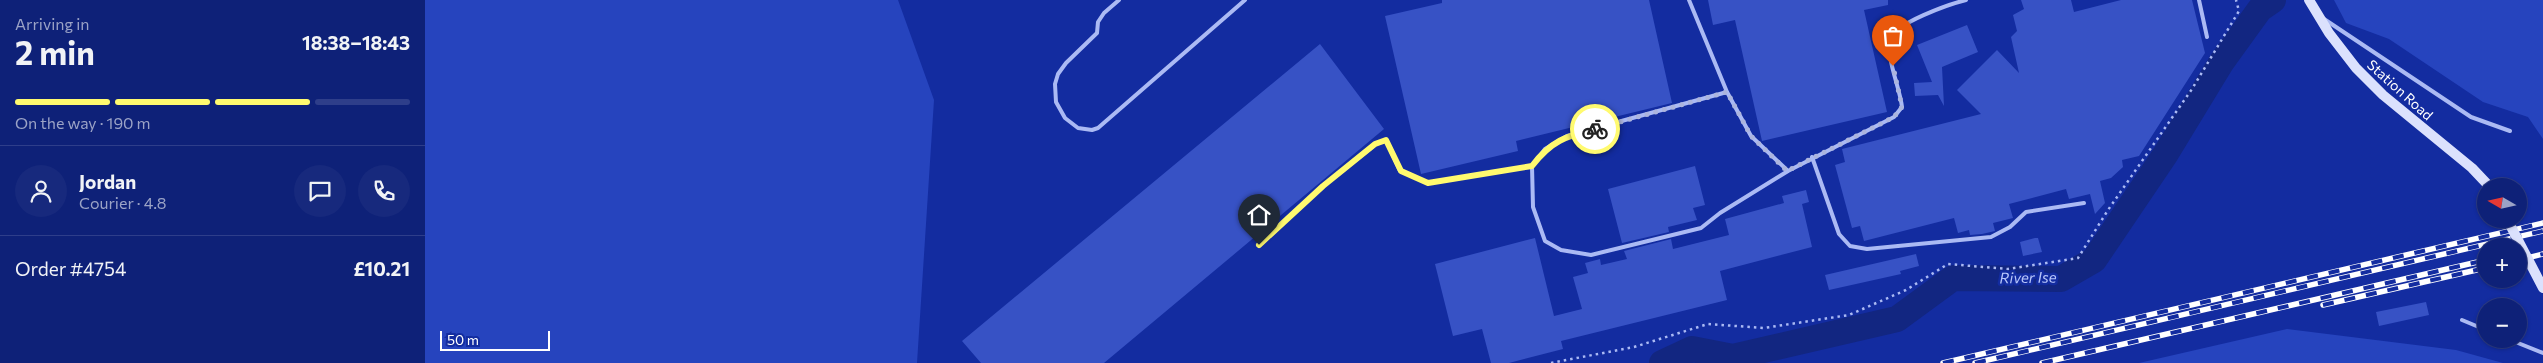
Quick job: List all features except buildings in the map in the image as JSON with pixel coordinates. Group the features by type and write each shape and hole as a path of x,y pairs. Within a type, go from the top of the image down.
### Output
{"street":[{"name":"Station Road","path":"2309,0 2355,68 2383,95 2472,168 2481,178"},
{"path":"2512,228 2543,288"}],"lane":[{"path":"1119,0 1103,13 1098,22 1097,33 1066,63 1058,74 1055,84 1056,102 1065,118 1078,128 1092,130 1098,128 1245,0"},
{"path":"1689,0 1727,92 1751,136 1787,171"},
{"path":"1727,92 1567,136 1545,148 1532,166 1533,207 1545,241 1561,250 1591,255 1701,228 1720,213 1787,171 1894,117 1902,107 1890,53 1890,39 1896,30 1905,25 1946,5 1966,0"},
{"path":"2199,0 2207,37"},
{"path":"2318,15 2471,117 2510,131"},
{"path":"1259,245 1323,186 1375,144 1386,140 1401,171 1428,183 1532,166"},
{"path":"1812,157 1839,234 1850,246 1867,249 1991,237 2010,227 2026,212 2084,203"},
{"path":"2462,320 2477,326"},
{"path":"2527,347 2543,353"}],"shaded area":[{"path":"425,0 898,0 934,100 917,363 425,363"},
{"path":"2334,0 2543,0 2543,139 2528,117 2483,102 2389,39 2346,23"},
{"path":"2287,329 2456,350 2503,363 2139,363"}],"waterway":[{"name":"River Ise","path":"1662,363 1692,349 1733,357 1897,319 1953,278 2061,279 2094,260 2165,155 2221,63 2260,9 2273,0"}],"railway":[{"path":"1943,363 2543,223"},
{"path":"1975,363 2543,231"},
{"path":"2527,258 2543,254"},
{"path":"2042,363 2477,262"},
{"path":"2323,305 2477,270"}],"way so far":[{"path":"1595,129 1665,111 1727,92 1751,136 1787,171 1894,117 1902,107 1893,66"}],"route":[{"path":"1259,245 1323,186 1375,144 1386,140 1401,171 1428,183 1532,166 1545,148 1567,136 1595,129"}]}
